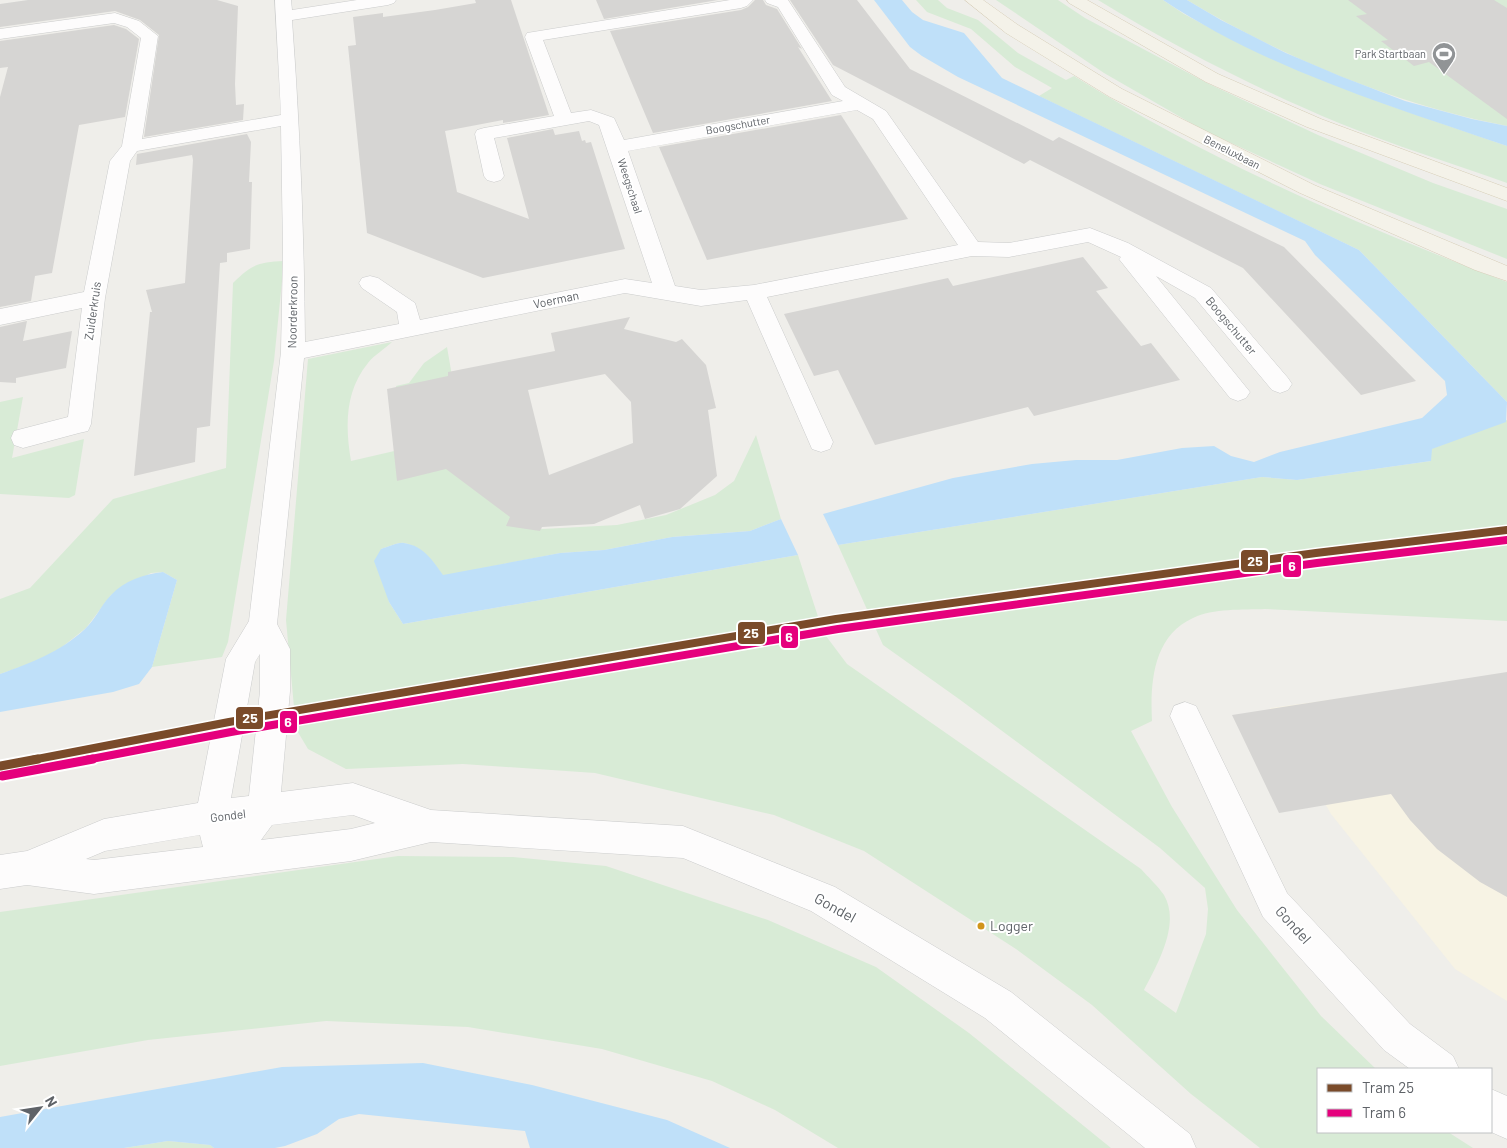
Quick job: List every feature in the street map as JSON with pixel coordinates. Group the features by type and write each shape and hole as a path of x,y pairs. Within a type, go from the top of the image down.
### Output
{"main road":[{"name":"Beneluxbaan","path":"973,0 1012,29 1116,93 1307,189 1507,274"},
{"path":"1075,0 1212,78 1314,122 1507,196"}],"street":[{"path":"283,8 388,0"},
{"path":"565,121 532,37 741,3 745,0"},
{"path":"773,0 784,4 838,91 880,115 972,249"},
{"name":"Noorderkroon","path":"224,861 211,818 241,660 263,624 293,352 294,250 290,119 283,8"},
{"name":"Zuiderkruis","path":"0,34 115,18 134,24 150,36 131,146 120,161 94,298 79,424 23,438"},
{"name":"Boogschutter","path":"617,147 858,104"},
{"name":"Weegschaal","path":"494,176 484,134 591,115 607,122 666,292"},
{"path":"131,146 290,119"},
{"name":"Boogschutter","path":"701,298 754,292 972,249 1009,250 1090,235 1121,248 1203,293 1280,384"},
{"name":"Boogschutter","path":"1121,248 1238,392"},
{"path":"370,283 407,308 411,330"},
{"name":"Voerman","path":"293,352 625,286 701,298"},
{"path":"754,292 821,442"},
{"path":"0,317 94,298"},
{"path":"224,861 263,811 275,691 275,649 263,624"},
{"name":"Gondel","path":"1185,716 1275,905 1397,1037 1439,1068"},
{"name":"Gondel","path":"13,870 104,835 211,818 353,799 431,826 683,842 823,899 998,1005 1176,1148"},
{"name":"Gondel","path":"13,870 94,878 351,845 431,826"},
{"path":"1492,1109 1507,1120"}],"shaded area":[{"path":"1507,676 1507,1001 1455,969 1331,814 1270,708"}],"green space":[{"path":"916,0 938,0 947,8 978,20 1018,53 1066,80 1074,76 1126,107 1231,164 1396,238 1507,282 1507,402 1359,250 1039,96 1052,88 1015,67 971,29 927,12"},
{"path":"996,0 1058,0 1085,18 1209,84 1318,135 1433,183 1507,209 1507,259 1320,184 1203,130 1104,73"},
{"path":"1098,0 1163,0 1184,14 1225,36 1388,105 1507,146 1507,183 1380,139 1308,110 1216,66"},
{"name":"Park Startbaan","path":"1187,0 1507,0 1507,126 1423,105 1342,77 1263,41"},
{"path":"284,261 274,361 228,642 222,657 152,667 177,580 163,572 151,573 111,595 86,628 57,651 32,663 0,674 0,599 30,588 113,499 226,468 233,283 250,268 268,262"},
{"path":"392,342 370,360 355,385 351,397 348,422 351,461 403,449 396,386 409,383 424,363 447,347 465,451 514,515 542,529 617,525 666,515 715,495 734,481 756,435 781,519 750,531 672,537 604,550 560,553 443,576 422,551 404,543 396,544 381,549 389,602 403,624 798,555 823,632 847,664 1141,869 1159,888 1169,906 1169,931 1161,957 1144,990 1176,1013 1206,934 1208,909 1205,888 1160,848 883,645 838,545 1262,477 1297,480 1431,461 1431,449 1507,420 1507,621 1265,609 1228,610 1201,615 1180,626 1169,636 1162,648 1154,676 1152,721 1131,731 1172,807 1237,910 1321,1016 1375,1068 1317,1068 1317,1133 1450,1133 1473,1148 1260,1148 1191,1094 1092,1005 1016,949 864,851 774,815 595,773 463,764 346,769 308,749 296,729 286,620 308,359"},
{"path":"23,397 12,458 84,439 75,495 69,498 0,494 0,402"},
{"path":"398,856 513,857 606,866 768,920 876,967 969,1033 1111,1148 838,1148 775,1110 712,1081 602,1049 468,1027 326,1021 148,1040 0,1066 0,912"},
{"path":"168,1141 210,1145 214,1148 124,1148"}],"water":[{"path":"874,0 902,0 912,12 923,20 964,33 1002,78 1359,250 1507,402 1506,422 1432,449 1431,461 1297,480 1262,477 838,545 823,514 953,478 1032,464 1076,460 1117,460 1182,448 1214,446 1231,456 1254,462 1280,452 1422,418 1447,395 1445,381 1315,255 1305,241 958,77 910,47"},
{"path":"1163,0 1187,0 1221,20 1286,53 1405,101 1472,119 1507,126 1507,146 1330,84 1287,66 1244,46"},
{"path":"781,519 798,555 403,624 389,602 374,561 381,549 404,543 417,547 422,551 432,560 443,575 560,553 604,550 672,537 750,531"},
{"path":"163,572 177,580 152,667 139,684 113,692 0,712 0,674 45,656 66,644 89,625 104,603 116,590 128,582 149,574"},
{"path":"423,1063 532,1085 667,1120 730,1148 530,1148 525,1131 359,1114 339,1119 317,1134 275,1148 214,1148 210,1145 168,1141 124,1148 0,1148 0,1117 282,1067"}],"building":[{"path":"28,0 217,0 238,6 235,84 236,105 244,104 243,120 144,137 159,35 140,20 115,11 0,27 0,4"},
{"path":"475,0 511,0 549,115 503,123 503,120 445,131 457,192 529,219 507,138 553,129 555,135 579,131 582,141 585,140 586,143 591,142 625,249 483,278 367,233 348,46 356,45 353,17 383,13 383,17 435,10 476,3"},
{"path":"596,0 718,0 604,19"},
{"path":"755,0 763,0 766,5 777,9 832,101 653,133 610,31 741,10 748,7"},
{"path":"790,0 857,0 910,69 1053,141 1059,137 1284,247 1416,381 1361,395 1243,268 1030,160 1024,164 833,65"},
{"path":"1348,0 1494,0 1507,8 1507,119 1429,62 1414,66 1381,41 1388,40 1356,16 1367,14"},
{"path":"114,25 126,29 139,39 125,117 79,125 52,273 35,276 31,301 0,307 0,97 8,67 0,68 0,41"},
{"path":"841,115 908,219 707,260 659,147"},
{"path":"247,134 251,142 249,182 252,182 250,249 227,253 227,262 220,263 210,426 197,428 195,462 134,476 150,312 152,312 146,290 185,283 193,160 192,155 136,165 137,154"},
{"path":"1083,257 1108,288 1096,291 1141,346 1151,343 1180,380 1034,416 1028,407 875,445 838,370 814,376 784,314 948,278 953,286"},
{"path":"630,317 624,329 676,342 682,339 706,365 716,408 708,410 717,476 680,509 645,519 640,505 594,524 542,527 540,531 506,526 510,517 446,469 397,481 387,389 448,376 448,372 555,351 551,333","holes":["605,374 631,402 633,443 549,475 528,390"]},
{"path":"27,321 23,341 72,331 66,368 16,378 16,383 0,382 0,327"},
{"path":"1507,672 1507,897 1480,882 1437,849 1410,820 1391,794 1279,813 1232,715"}],"tram line":[{"name":"25","path":"0,766 229,722 836,619 1316,553 1507,530"},
{"name":"6","path":"2,776 231,732 838,629 1317,563 1507,540"}],"place":[{"name":"Park Startbaan","path":"1444,75"},
{"name":"Logger","path":"981,926"}]}
